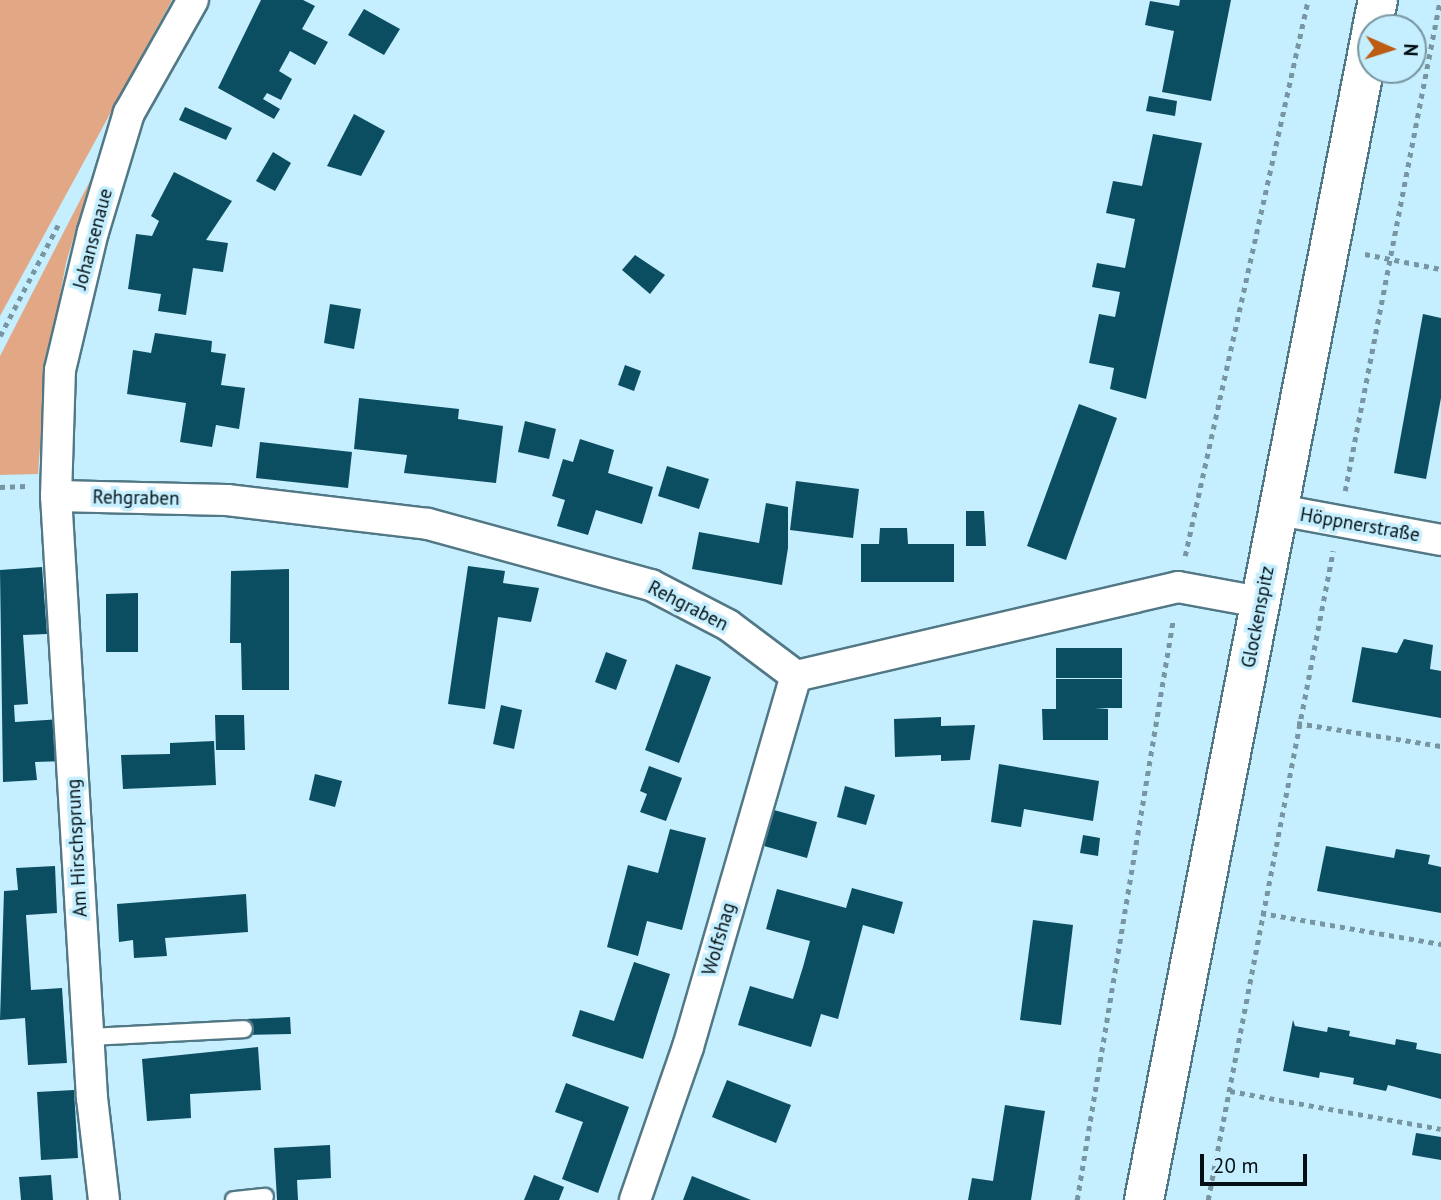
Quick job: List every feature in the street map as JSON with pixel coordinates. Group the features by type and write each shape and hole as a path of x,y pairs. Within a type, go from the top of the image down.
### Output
{"main road":[{"name":"Glockenspitz","path":"1144,1200 1361,84"}],"street":[{"name":"Johansenaue","path":"56,496 60,370 93,232 129,113 193,0"},
{"name":"Rehgraben","path":"56,496 227,500 428,524 652,585 728,625 796,676"},
{"name":"Am Hirschsprung","path":"56,496 88,1037 104,1200"},
{"name":"Höppnerstraße","path":"1279,510 1441,540"},
{"path":"796,676 1178,587 1260,602"},
{"name":"Wolfshag","path":"635,1200 688,1047 796,676"}],"lane":[{"path":"88,1037 244,1029"},
{"path":"234,1200 265,1197"}],"path":[{"path":"1208,1200 1297,723 1391,260 1440,0"},
{"path":"1330,246 1441,269"},
{"path":"1297,723 1441,746"},
{"path":"1261,913 1441,944"},
{"path":"1230,1091 1441,1129"}],"shaded area":[{"path":"0,0 172,0 0,316"},
{"path":"91,179 66,263 45,377 38,474 0,475 0,356"}],"building":[{"path":"261,0 303,0 315,6 302,29 328,42 315,65 290,51 279,71 292,79 281,100 267,93 263,99 280,109 274,119 218,88"},
{"path":"1180,0 1231,0 1211,101 1162,92 1174,31 1145,25 1150,1 1179,6"},
{"path":"364,9 400,29 384,55 348,35"},
{"path":"1149,96 1177,101 1175,116 1146,111"},
{"path":"185,107 232,128 226,140 179,120"},
{"path":"354,114 385,131 361,176 327,166"},
{"path":"1153,134 1202,143 1146,399 1110,389 1114,368 1089,363 1099,314 1115,317 1120,292 1092,287 1097,263 1125,268 1135,219 1106,213 1113,181 1142,186"},
{"path":"273,152 291,163 275,191 256,181"},
{"path":"174,172 232,201 206,240 228,243 223,272 193,268 186,315 158,311 161,294 128,289 136,234 152,236 159,221 151,216"},
{"path":"635,255 665,275 650,294 622,270"},
{"path":"330,304 361,309 354,349 324,343"},
{"path":"1423,314 1441,318 1441,398 1426,479 1394,473"},
{"path":"155,333 212,341 211,352 226,354 221,385 245,388 239,429 216,425 212,447 180,442 186,403 127,394 133,350 151,353"},
{"path":"625,365 641,371 634,391 618,385"},
{"path":"359,398 459,409 458,419 503,426 496,483 404,473 407,455 354,449"},
{"path":"1079,404 1117,418 1066,560 1027,546"},
{"path":"525,421 556,429 549,459 518,452"},
{"path":"580,439 614,450 608,473 653,487 642,524 596,510 588,535 557,526 565,500 552,496 563,459 573,462"},
{"path":"260,442 352,452 348,488 256,478"},
{"path":"667,466 709,479 699,509 658,496"},
{"path":"796,481 859,489 853,538 790,530"},
{"path":"766,503 788,507 788,548 782,585 692,569 699,532 759,543"},
{"path":"966,511 984,511 986,546 966,546"},
{"path":"880,528 907,528 908,544 954,544 954,582 861,582 861,544 879,544"},
{"path":"468,566 505,571 503,583 539,588 531,622 498,617 485,709 448,704"},
{"path":"42,567 47,634 23,635 28,704 14,705 15,722 62,719 65,761 35,762 37,780 3,782 0,570"},
{"path":"289,569 289,690 242,690 241,643 230,643 231,571"},
{"path":"138,593 138,652 106,652 106,594"},
{"path":"1404,639 1433,645 1430,669 1441,671 1441,718 1352,702 1362,647 1397,653"},
{"path":"1056,648 1122,648 1122,678 1056,678"},
{"path":"606,652 627,660 616,690 595,682"},
{"path":"676,664 711,677 679,763 645,750"},
{"path":"1056,679 1122,679 1122,708 1095,708 1108,709 1108,740 1043,740 1042,709 1056,709"},
{"path":"501,705 522,710 514,749 493,744"},
{"path":"215,715 244,715 245,750 216,750"},
{"path":"941,717 941,726 975,725 970,760 941,761 941,755 895,757 894,719"},
{"path":"214,741 216,785 123,789 121,755 170,754 170,743"},
{"path":"999,764 1099,781 1093,821 1024,809 1021,827 991,822"},
{"path":"649,766 682,778 666,821 640,812 647,794 640,791"},
{"path":"315,774 342,781 335,807 309,800"},
{"path":"845,786 875,795 866,825 837,817"},
{"path":"774,810 817,822 807,858 764,846"},
{"path":"670,829 706,838 682,930 647,921 638,956 607,947 628,865 658,873"},
{"path":"1083,835 1100,838 1098,856 1080,853"},
{"path":"1326,846 1394,858 1396,849 1430,855 1428,864 1441,867 1441,913 1317,891"},
{"path":"55,866 57,913 26,915 31,990 62,988 67,1063 28,1065 25,1018 0,1020 4,891 18,890 16,868"},
{"path":"852,888 903,902 894,934 863,925 838,1019 821,1014 811,1047 738,1025 750,986 793,999 803,967 810,941 766,929 777,889 846,908"},
{"path":"246,894 248,932 165,938 167,956 134,958 133,940 119,942 117,904"},
{"path":"1033,920 1073,925 1061,1025 1020,1020"},
{"path":"634,962 670,974 643,1059 572,1036 580,1010 614,1021"},
{"path":"290,1017 291,1034 248,1035 247,1019"},
{"path":"1293,1020 1295,1026 1327,1032 1328,1027 1350,1031 1349,1036 1395,1045 1396,1039 1417,1043 1416,1049 1441,1054 1441,1099 1388,1085 1386,1091 1353,1084 1354,1078 1320,1072 1319,1078 1283,1071"},
{"path":"258,1047 261,1090 190,1094 191,1118 147,1121 142,1059"},
{"path":"727,1080 791,1105 776,1143 712,1117"},
{"path":"566,1083 629,1107 598,1193 562,1179 583,1122 555,1112"},
{"path":"74,1090 78,1158 41,1160 37,1092"},
{"path":"1005,1105 1045,1111 1031,1200 968,1200 972,1178 993,1181"},
{"path":"1416,1133 1441,1137 1441,1160 1412,1155"},
{"path":"330,1145 331,1178 297,1180 298,1200 277,1200 274,1148"},
{"path":"51,1175 53,1200 21,1200 19,1177"},
{"path":"534,1175 564,1187 559,1200 524,1200"},
{"path":"692,1176 751,1200 683,1200"}]}
